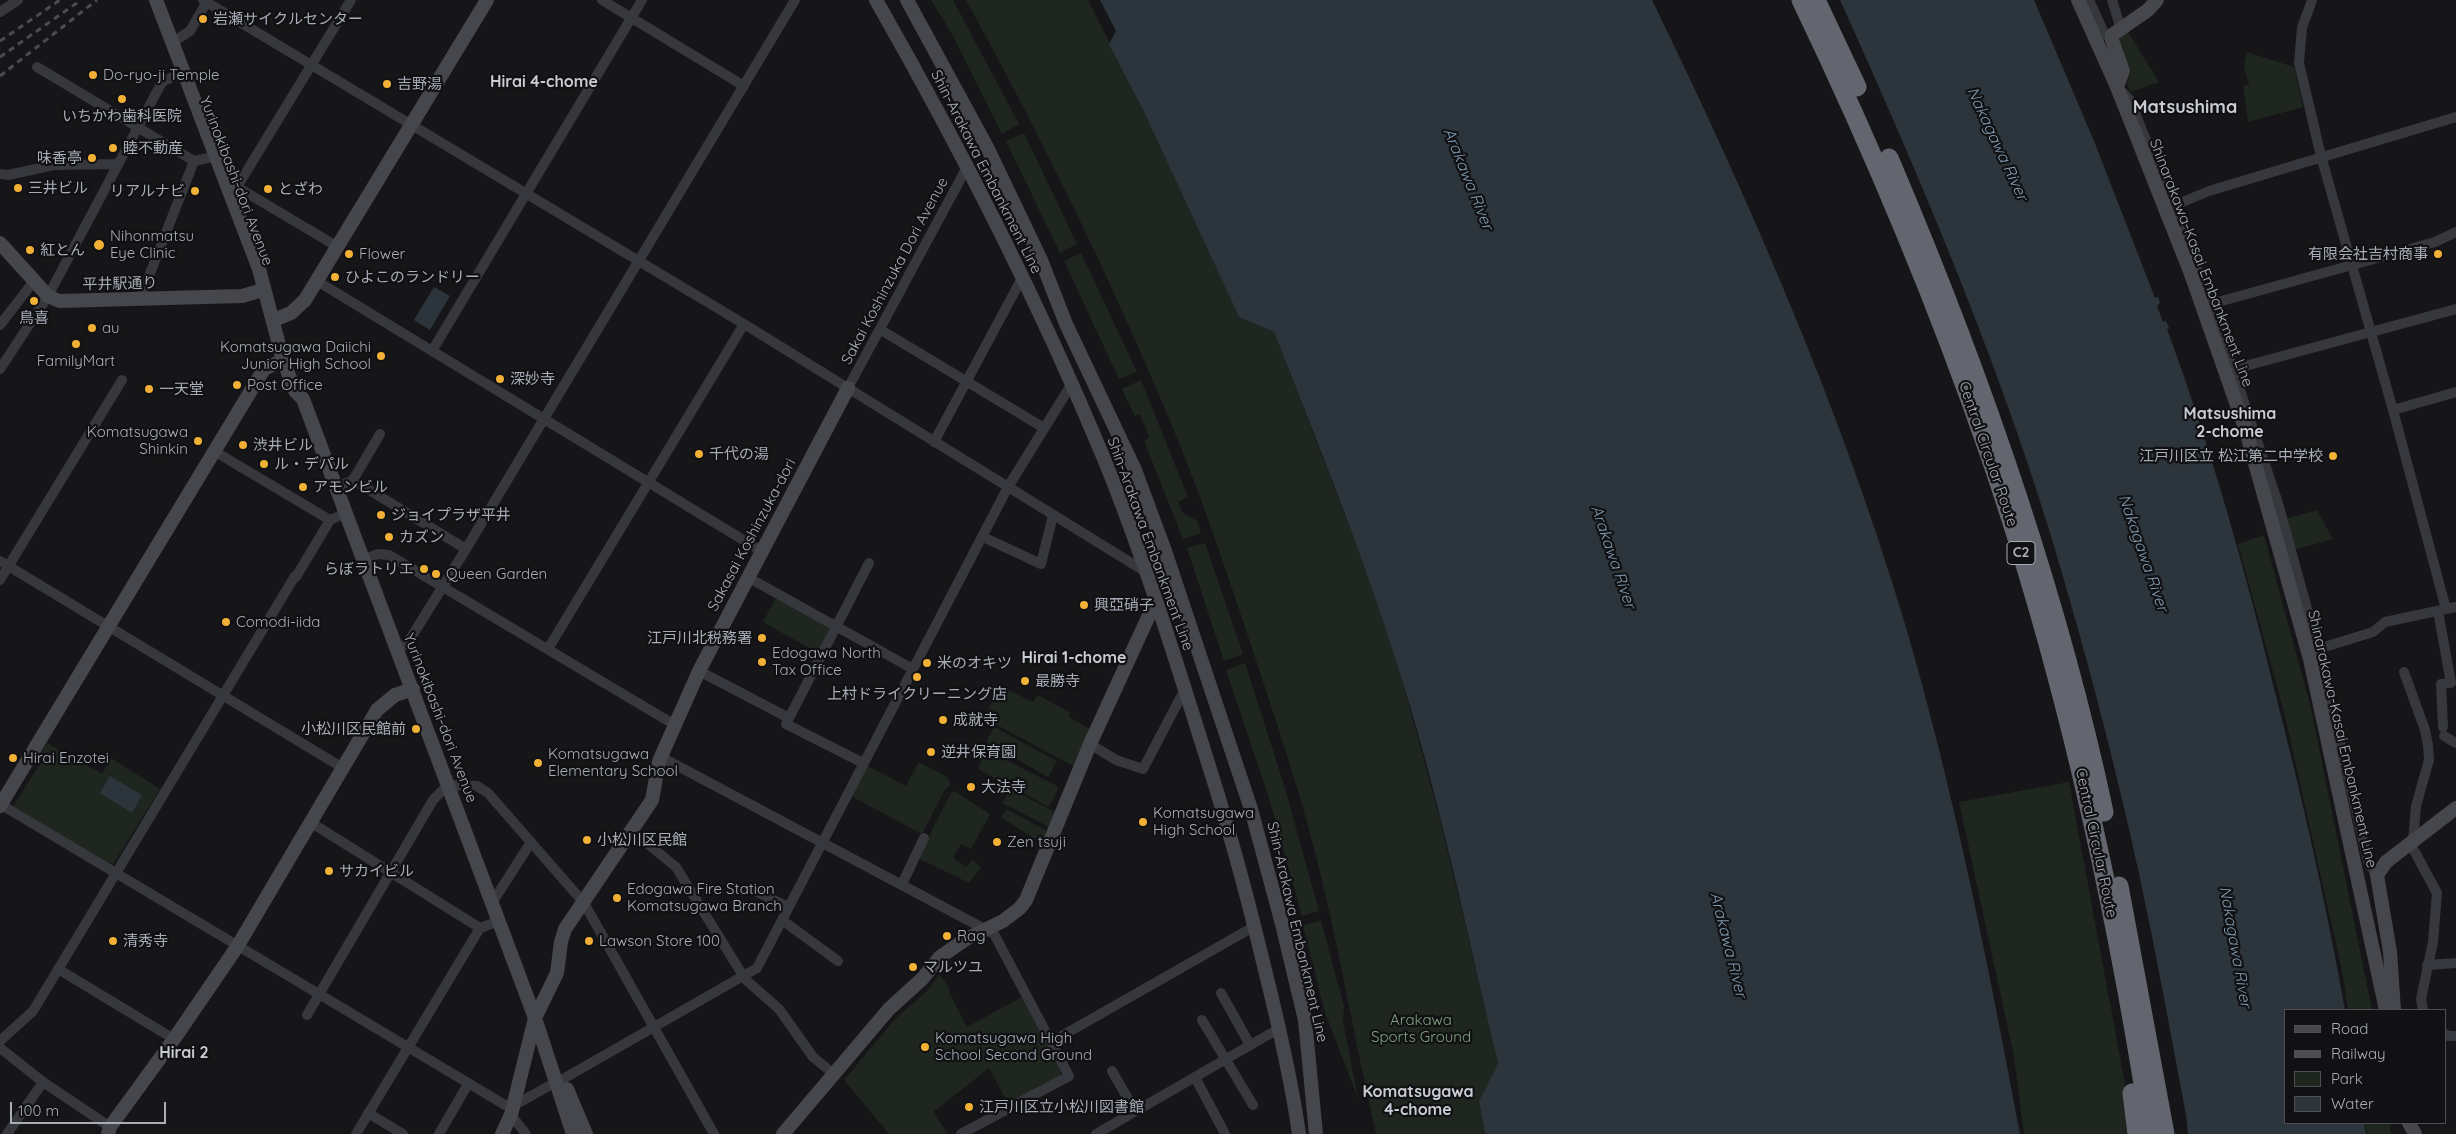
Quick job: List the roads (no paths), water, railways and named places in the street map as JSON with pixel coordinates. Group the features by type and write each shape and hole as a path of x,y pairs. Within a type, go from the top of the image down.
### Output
{"highway":[{"name":"Central Circular Route","path":"1802,0 1867,140 1907,236 1992,460 2039,614 2084,779 2124,974 2151,1134"},
{"name":"Central Circular Route","path":"1816,0 1881,141 1933,264 1981,390 2024,514 2096,773 2139,982 2166,1129"},
{"path":"2124,974 2124,1028 2137,1134"}],"main road":[{"name":"Yurinokibashi-dori Avenue","path":"146,0 177,75 252,271 263,290"},
{"name":"Yurinokibashi-dori Avenue","path":"156,0 233,189 259,269 263,290 275,323 288,344 304,388 303,399"},
{"path":"275,323 296,310 317,281 487,0"},
{"name":"Shin-Arakawa Embankment Line","path":"876,0 967,167 1022,278 1102,454 1156,600 1222,809 1255,926 1280,1028 1299,1134"},
{"name":"Shin-Arakawa Embankment Line","path":"907,0 987,148 1041,260 1070,333 1135,470 1166,551 1251,809 1282,924 1304,1020 1316,1134"},
{"name":"Shinarakawa-Kasai Embankment Line","path":"2078,0 2117,88 2250,430 2310,659 2386,1009"},
{"path":"2117,88 2124,71 2112,40 2112,35 2148,10 2157,0"},
{"path":"0,243 48,296"},
{"name":"平井駅通り","path":"48,296 64,301 140,299 242,296 263,290"},
{"name":"Yurinokibashi-dori Avenue","path":"275,323 276,339 283,360 295,391 303,399 546,1048 559,1080 586,1134"},
{"path":"0,805 264,369 283,360"},
{"name":"Sakasai Koshinzuka-dori","path":"502,1134 512,1110 536,1018 557,973 561,942 565,930 652,800 661,757 699,671 848,388"},
{"path":"784,1134 889,1009 922,979 940,957 966,939 988,930 1020,908 1026,900 1090,744 1156,600"},
{"path":"109,1130 237,947 342,768 382,705 395,695 413,689"},
{"path":"2394,1009 2390,952 2377,875 2386,862 2456,808"},
{"name":"Yurinokibashi-dori Avenue","path":"559,1080 573,1134"}],"street":[{"path":"0,12 18,0"},
{"path":"338,247 233,189 351,0"},
{"path":"602,0 744,86"},
{"path":"432,351 642,0"},
{"path":"396,648 405,645 412,636 442,588 795,0"},
{"path":"2089,0 2104,34 2112,40"},
{"path":"2112,0 2121,29"},
{"path":"2312,0 2302,28 2300,63 2321,156 2393,410 2446,609 2451,683 2440,684 2443,731 2456,743"},
{"path":"173,42 190,31 206,1 744,324 1146,572"},
{"path":"37,67 194,161 208,158"},
{"path":"0,369 48,296 162,82 177,75"},
{"path":"2117,88 2130,100 2212,304 2234,369 2250,430 2278,503 2318,649 2369,866 2377,875"},
{"path":"2173,206 2209,191 2456,116"},
{"path":"140,299 194,161"},
{"path":"0,174 8,175 54,165 118,164"},
{"name":"Sakai Koshinzuka Dori Avenue","path":"848,388 881,330 967,167"},
{"path":"2212,304 2435,242 2456,232"},
{"path":"934,442 1022,278"},
{"path":"0,325 34,281"},
{"path":"317,281 763,552"},
{"path":"2234,369 2456,309"},
{"path":"548,649 744,324"},
{"path":"881,330 1044,428"},
{"path":"0,580 4,564 122,380"},
{"path":"512,1110 559,1080 757,968 1008,487 1072,385"},
{"path":"2393,410 2456,392"},
{"path":"336,487 353,480 380,434"},
{"path":"214,451 330,520"},
{"path":"353,480 466,549"},
{"path":"0,1041 33,1011 330,520 346,513"},
{"path":"983,537 1041,564 1052,515"},
{"path":"363,560 384,553 675,726"},
{"path":"863,763 786,724 869,563"},
{"path":"4,564 342,768"},
{"path":"749,578 913,669"},
{"path":"2318,649 2373,632 2386,622 2446,609"},
{"path":"699,671 789,718"},
{"path":"2404,672 2428,745 2429,760 2416,806 2411,842 2437,893 2433,942 2421,999 2423,1009"},
{"path":"1090,744 1116,760 1143,769 1185,689"},
{"path":"661,757 994,934 1069,1076 979,1130 960,1134"},
{"path":"307,1015 433,800 448,785 477,786 488,793 584,903 714,1134"},
{"path":"0,805 468,1084 505,1104 512,1110 526,1134"},
{"path":"310,822 480,928"},
{"path":"632,831 676,867 743,976 778,1009 813,1057 835,1075"},
{"path":"902,884 924,838"},
{"path":"492,903 532,842"},
{"path":"755,891 788,908"},
{"path":"782,920 838,961"},
{"path":"356,1134 406,1047 480,928 499,921"},
{"path":"1051,1042 1255,926"},
{"path":"2427,965 2456,963"},
{"path":"58,969 174,1039"},
{"path":"1221,993 1250,1046"},
{"path":"1202,1020 1254,1105"},
{"path":"1098,1133 1280,1028"},
{"path":"0,1048 109,1130"},
{"path":"1112,1071 1135,1111"},
{"path":"1195,1077 1225,1134"},
{"path":"7,1134 43,1082"},
{"path":"439,1134 468,1084"},
{"path":"368,1113 403,1134"}],"water":[{"name":"Arakawa River","path":"1100,0 1652,0 1724,152 1791,307 1853,465 1880,544 1905,624 1939,750 1969,877 2020,1134 1485,1134 1479,1101 1498,1063 1426,762 1369,580 1274,332 1239,317 1144,112 1109,44 1116,31"},
{"name":"Nakagawa River","path":"1840,0 2034,0 2094,141 2155,298 2158,297 2160,303 2157,306 2163,322 2166,321 2169,328 2167,329 2213,464 2239,554 2264,646 2313,850 2345,1009 2284,1009 2284,1124 2364,1124 2366,1134 2188,1134 2186,1115 2146,908 2120,792 2076,621 2051,536 2006,400 1927,198"},
{"path":"434,287 450,296 430,330 414,320"},
{"path":"110,776 142,795 132,813 100,793"}],"railway":[{"path":"0,41 60,0"},
{"path":"0,57 81,0"},
{"path":"0,76 97,0"}],"place":[{"name":"岩瀬サイクルセンター","path":"203,19"},
{"name":"Do-ryo-ji Temple","path":"93,75"},
{"name":"吉野湯","path":"387,84"},
{"name":"いちかわ歯科医院","path":"122,99"},
{"name":"睦不動産","path":"113,148"},
{"name":"味香亭","path":"92,158"},
{"name":"三井ビル","path":"18,188"},
{"name":"とざわ","path":"268,189"},
{"name":"リアルナビ","path":"195,191"},
{"name":"Nihonmatsu Eye Clinic","path":"99,245"},
{"name":"紅とん","path":"30,250"},
{"name":"Flower","path":"349,254"},
{"name":"有限会社吉村商事","path":"2438,254"},
{"name":"ひよこのランドリー","path":"335,277"},
{"name":"鳥喜","path":"34,301"},
{"name":"au","path":"92,328"},
{"name":"FamilyMart","path":"76,344"},
{"name":"Komatsugawa Daiichi Junior High School","path":"381,356"},
{"name":"深妙寺","path":"500,379"},
{"name":"Post Office","path":"237,385"},
{"name":"一天堂","path":"149,389"},
{"name":"Komatsugawa Shinkin","path":"198,441"},
{"name":"渋井ビル","path":"243,445"},
{"name":"千代の湯","path":"699,454"},
{"name":"江戸川区立 松江第二中学校","path":"2333,456"},
{"name":"ル・デパル","path":"264,464"},
{"name":"アモンビル","path":"303,487"},
{"name":"ジョイプラザ平井","path":"381,515"},
{"name":"カズン","path":"389,537"},
{"name":"らぼラトリエ","path":"424,569"},
{"name":"Queen Garden","path":"436,574"},
{"name":"興亞硝子","path":"1084,605"},
{"name":"Comodi-iida","path":"226,622"},
{"name":"江戸川北税務署","path":"762,638"},
{"name":"Edogawa North Tax Office","path":"762,662"},
{"name":"米のオキツ","path":"927,663"},
{"name":"上村ドライクリーニング店","path":"917,677"},
{"name":"最勝寺","path":"1025,681"},
{"name":"成就寺","path":"943,720"},
{"name":"小松川区民館前","path":"416,729"},
{"name":"逆井保育園","path":"931,752"},
{"name":"Hirai Enzotei","path":"13,758"},
{"name":"Komatsugawa Elementary School","path":"538,763"},
{"name":"大法寺","path":"971,787"},
{"name":"Komatsugawa High School","path":"1143,822"},
{"name":"小松川区民館","path":"587,840"},
{"name":"Zen tsuji","path":"997,842"},
{"name":"サカイビル","path":"329,871"},
{"name":"Edogawa Fire Station Komatsugawa Branch","path":"617,898"},
{"name":"Rag","path":"947,936"},
{"name":"清秀寺","path":"113,941"},
{"name":"Lawson Store 100","path":"589,941"},
{"name":"マルツユ","path":"913,967"},
{"name":"Komatsugawa High School Second Ground","path":"925,1047"},
{"name":"江戸川区立小松川図書館","path":"969,1107"}],"district":[{"name":"Hirai 4-chome","path":"544,82"},
{"name":"Matsushima","path":"2185,108"},
{"name":"Matsushima 2-chome","path":"2230,423"},
{"name":"Hirai 1-chome","path":"1074,658"},
{"name":"Hirai 2","path":"184,1053"},
{"name":"Komatsugawa 4-chome","path":"1418,1101"}],"park label":[{"name":"Arakawa Sports Ground","path":"1421,1028"}]}
